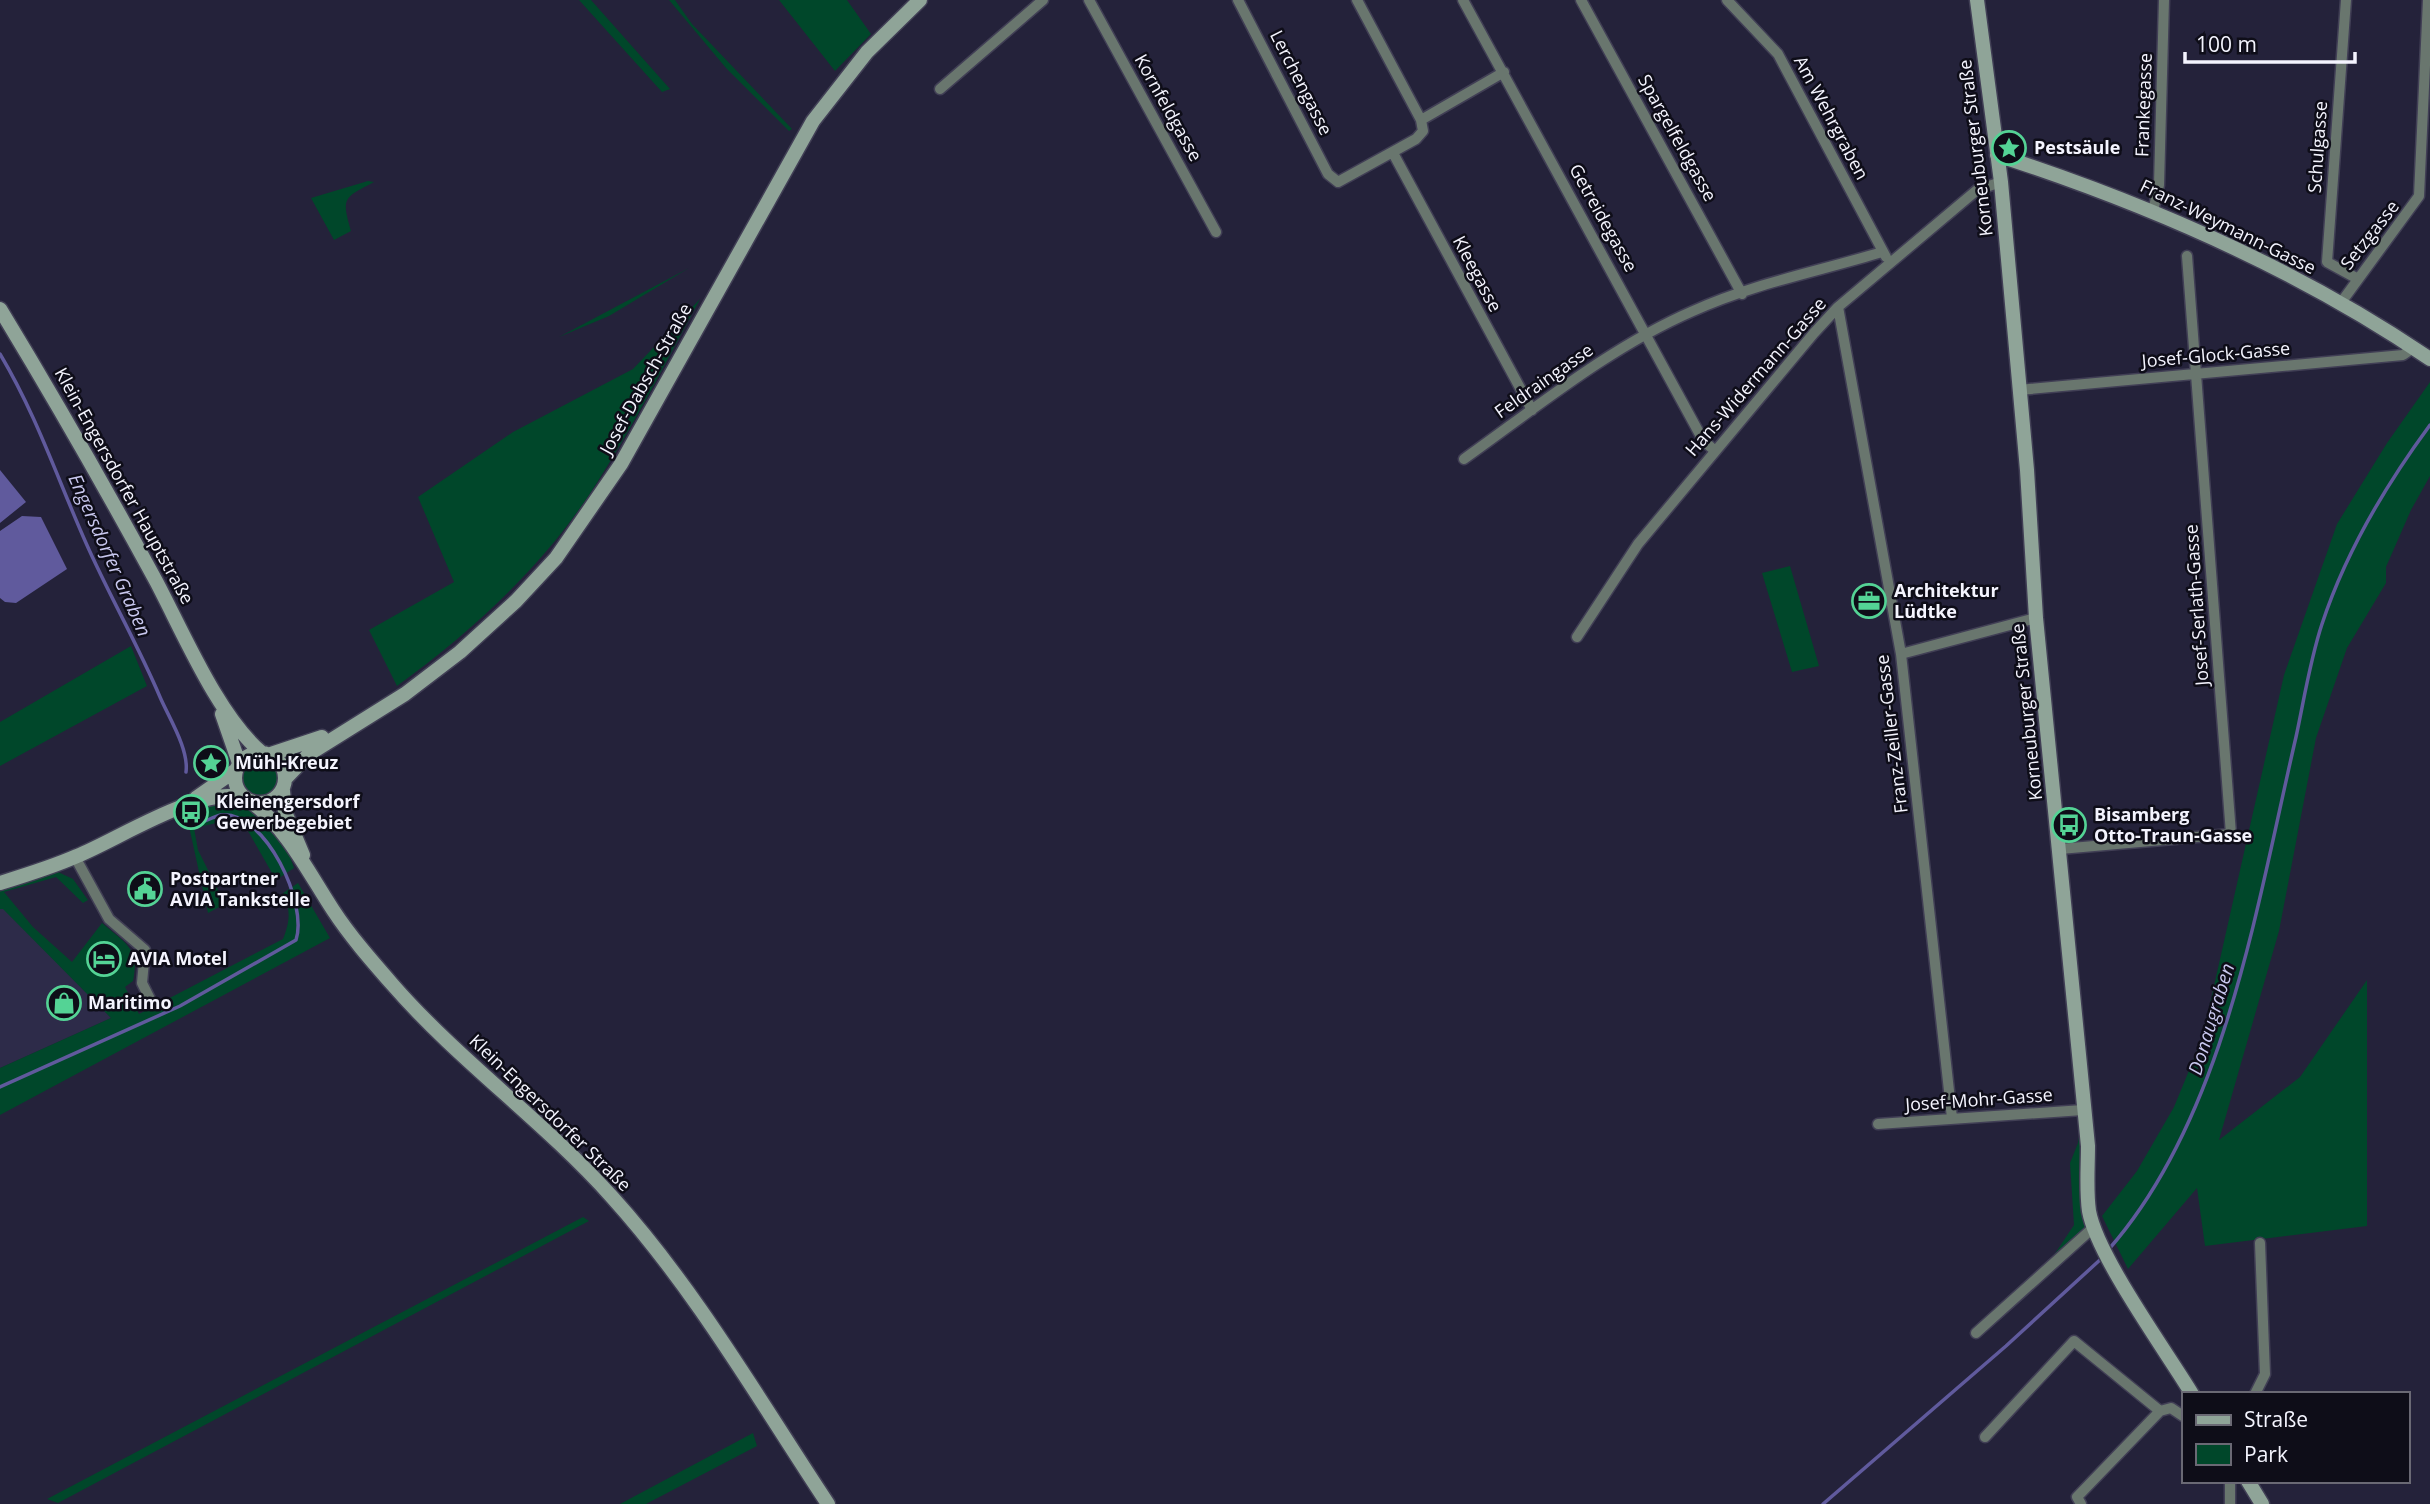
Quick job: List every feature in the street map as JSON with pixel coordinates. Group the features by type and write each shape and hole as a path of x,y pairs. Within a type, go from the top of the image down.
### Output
{"main road":[{"name":"Josef-Dabsch-Straße","path":"284,785 304,757 349,726 404,694 460,652 516,601 556,558 621,464 813,121 867,52 920,0"},
{"name":"Korneuburger Straße","path":"1977,0 2001,182 2036,618 2088,1146 2089,1210 2116,1271 2191,1392"},
{"name":"Franz-Weymann-Gasse","path":"1997,155 2092,186 2153,211 2340,304 2430,359"},
{"name":"Klein-Engersdorfer Hauptstraße","path":"0,309 104,487 211,684"},
{"path":"0,883 75,857 186,805 223,796 267,802 284,785 282,765 241,731 211,684"},
{"path":"211,684 238,766 236,784 247,799"},
{"name":"Josef-Dabsch-Straße","path":"266,753 295,748 349,726"},
{"path":"186,805 238,766 247,756 266,753"},
{"name":"Klein-Engersdorfer Straße","path":"284,785 285,811 302,848 305,863"},
{"name":"Klein-Engersdorfer Straße","path":"247,799 272,820 305,863 346,929 402,995 461,1055 577,1161 644,1233 689,1294 828,1504"},
{"path":"2249,1483 2262,1504"}],"street":[{"path":"940,89 1043,0"},
{"name":"Kornfeldgasse","path":"1089,0 1216,232"},
{"name":"Lerchengasse","path":"1238,0 1328,174 1335,181 1343,181 1393,153"},
{"path":"1357,0 1421,120 1421,135 1393,153"},
{"name":"Getreidegasse","path":"1463,0 1703,440 1714,451"},
{"name":"Spargelfeldgasse","path":"1581,0 1742,294"},
{"name":"Am Wehrgraben","path":"1727,0 1778,54 1882,252 1890,262"},
{"name":"Frankegasse","path":"2153,211 2159,185 2164,0"},
{"name":"Schulgasse","path":"2346,0 2327,262 2358,279"},
{"path":"2425,195 2428,0"},
{"path":"1421,120 1504,72"},
{"name":"Kleegasse","path":"1393,153 1532,411"},
{"name":"Hans-Widermann-Gasse","path":"1577,637 1638,544 1838,307 1982,186 2001,182"},
{"name":"Setzgasse","path":"2340,304 2425,195"},
{"path":"1646,334 1691,311 1882,252"},
{"name":"Josef-Serlath-Gasse","path":"2060,849 2231,834 2187,256"},
{"name":"Franz-Zeiller-Gasse","path":"1838,307 1901,654 1952,1118"},
{"name":"Feldraingasse","path":"1464,459 1646,334"},
{"name":"Josef-Glock-Gasse","path":"2019,390 2403,355 2413,348"},
{"path":"1901,654 2036,618"},
{"path":"75,857 109,919 145,950 142,983 151,1001"},
{"name":"Josef-Mohr-Gasse","path":"1878,1125 2083,1110"},
{"path":"1976,1333 2046,1267 2096,1231"},
{"path":"2256,1392 2265,1374 2260,1243"},
{"path":"1985,1437 2074,1341 2160,1410"},
{"path":"2081,1504 2077,1497 2160,1410 2171,1408 2182,1415"},
{"path":"2229,1483 2230,1504"}],"shaded area":[{"path":"0,470 26,502 0,523"},
{"path":"22,516 41,517 67,569 16,603 5,602 0,598 0,531"},
{"path":"0,905 111,1018 0,1068"}],"green space":[{"path":"579,0 591,0 670,89 662,92"},
{"path":"669,0 675,0 692,24 792,129 789,131 726,68"},
{"path":"779,0 847,0 871,34 835,71"},
{"path":"368,181 374,182 351,196 346,205 351,231 334,240 311,198"},
{"path":"689,268 609,316 559,337"},
{"path":"700,299 612,459 556,540 481,618 397,686 369,630 454,582 418,497 513,432 633,369"},
{"path":"2430,382 2430,476 2411,510 2386,567 2386,583 2347,648 2316,738 2279,931 2219,1140 2300,1077 2367,980 2367,1226 2205,1246 2197,1188 2128,1269 2102,1216 2137,1171 2174,1107 2202,1039 2284,675 2337,524 2387,443"},
{"path":"1790,566 1819,666 1792,672 1762,573"},
{"path":"131,646 147,686 0,766 0,722"},
{"path":"260,758 274,763 279,777 274,791 260,796 246,791 241,777 246,763"},
{"path":"227,800 249,807 285,843 294,868 276,880 248,831 221,822 194,828 198,850 225,904 208,913 187,817 203,805"},
{"path":"58,872 73,879 88,900 83,903 56,877 4,892 33,927 72,962 102,923 124,941 132,953 135,970 133,981 125,987 139,1014 283,939 289,916 283,893 298,883 330,938 0,1115 0,1068 111,1018 3,909 0,909 0,889"},
{"path":"2083,1110 2094,1227 2046,1267 2074,1225 2070,1163 2078,1143"},
{"path":"583,1217 589,1221 58,1503 47,1499"},
{"path":"753,1433 757,1446 646,1504 620,1504"}],"waterway":[{"name":"Engersdorfer Graben","path":"0,354 25,400 95,562 178,734 186,772"},
{"name":"Donaugraben","path":"2109,1249 2149,1196 2182,1137 2209,1073 2250,938 2318,638 2343,571 2368,520 2430,425"},
{"name":"Engersdorfer Graben","path":"0,1087 180,1006 296,940 296,905 280,862 268,843 238,818 221,815 205,821 195,815"},
{"name":"Donaugraben","path":"1823,1504 2006,1346 2102,1258"}],"place":[{"name":"Pestsäule","path":"2009,148"},
{"name":"Architektur Lüdtke","path":"1869,601"},
{"name":"Mühl-Kreuz","path":"211,763"},
{"name":"Kleinengersdorf Gewerbegebiet","path":"191,812"},
{"name":"Bisamberg Otto-Traun-Gasse","path":"2069,825"},
{"name":"Postpartner AVIA Tankstelle","path":"145,889"},
{"name":"AVIA Motel","path":"104,959"},
{"name":"Maritimo","path":"64,1003"}]}
